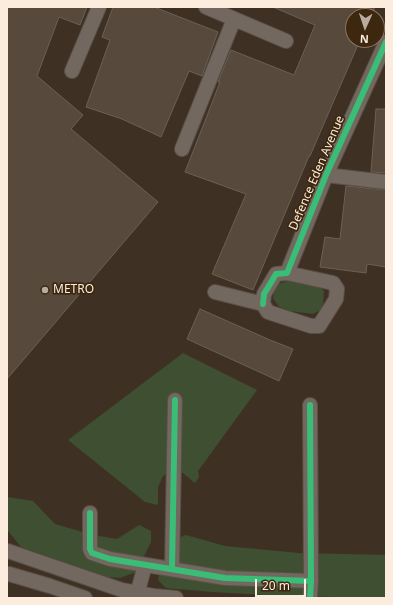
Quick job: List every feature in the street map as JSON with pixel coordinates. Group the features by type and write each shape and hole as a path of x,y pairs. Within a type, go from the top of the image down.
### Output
{"street":[{"path":"72,70 99,7"},
{"path":"206,7 286,40"},
{"path":"182,149 234,19"},
{"name":"Defence Eden Avenue","path":"287,272 326,175 386,42"},
{"path":"326,175 386,182"},
{"path":"287,272 333,283 337,289 336,299 320,326 311,326 268,312 263,304 264,294 276,274 287,272"},
{"path":"215,292 263,304"},
{"path":"172,569 175,400"},
{"path":"310,405 310,598"},
{"path":"90,513 90,549 92,553 110,559 225,578 311,581"},
{"path":"8,550 11,566 8,575 50,586 85,598"},
{"path":"8,550 136,596 176,598"},
{"path":"136,596 145,565"}],"green space":[{"path":"287,281 296,281 319,287 324,291 323,304 320,310 313,314 290,311 279,307 273,298 274,291 279,284"},
{"path":"183,353 257,390 198,471 199,477 195,483 183,473 170,472 163,476 158,487 158,505 145,502 68,440"},
{"path":"7,497 33,501 55,524 93,535 117,539 139,525 151,531 151,542 136,572 120,578 108,577 21,547 9,532 7,532"},
{"path":"186,535 225,546 299,553 386,555 386,598 285,596 166,588 158,580 166,551 173,540"}],"building":[{"name":"METRO","path":"7,7 87,7 80,25 59,17 37,76 83,115 71,129 158,202 7,379"},
{"path":"113,7 154,7 218,32 202,76 189,71 161,137 122,119 86,107 110,40 102,37"},
{"path":"273,7 375,7 345,8 345,48 357,48 309,156 253,290 212,274 246,194 185,172 231,50 294,75 315,25"},
{"path":"376,109 386,109 386,173 371,172"},
{"path":"346,186 386,190 386,267 367,264 366,273 320,267 325,237 340,239"},
{"path":"200,309 293,349 279,381 187,339"}],"cycle path":[{"path":"263,304 264,294 276,274 287,273 326,175 386,42"},
{"path":"172,569 175,400"},
{"path":"310,405 310,598"},
{"path":"90,513 90,549 92,553 110,559 225,578 311,581"}],"place":[{"name":"METRO","path":"45,290"}]}
